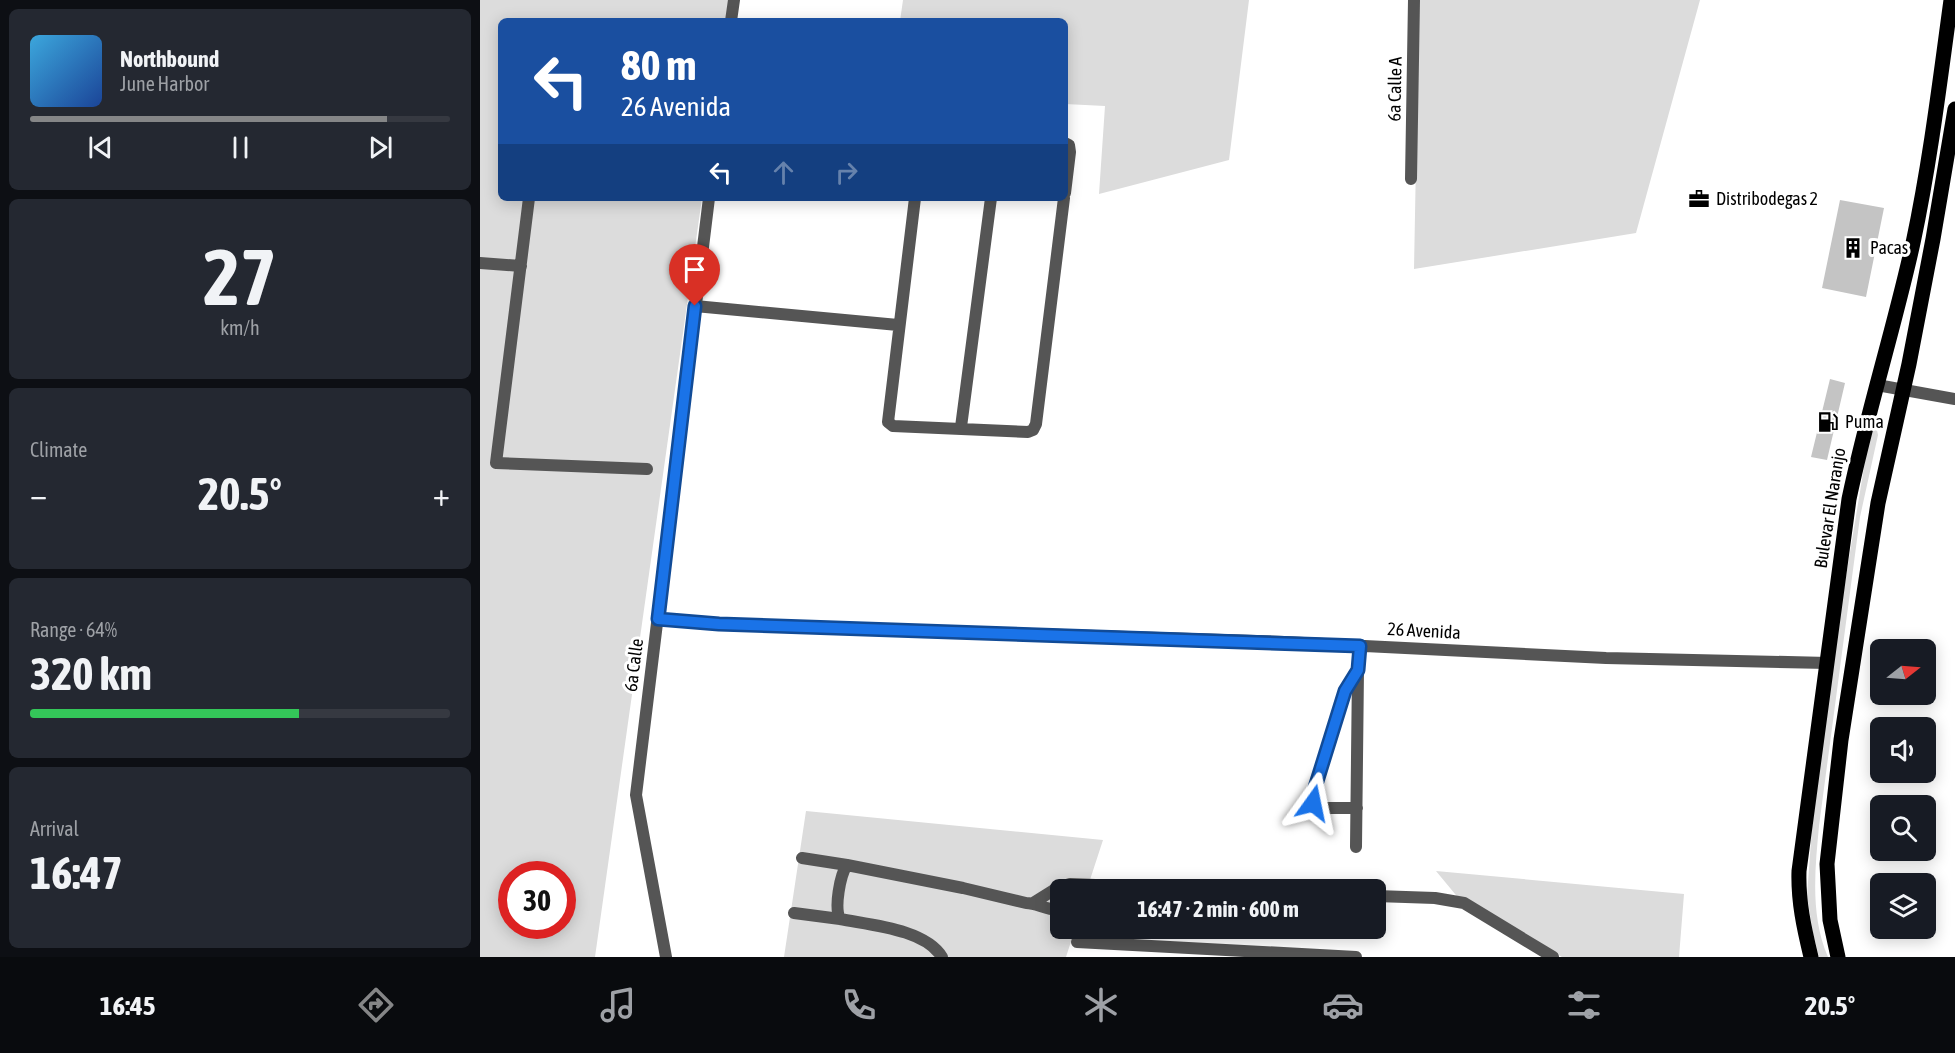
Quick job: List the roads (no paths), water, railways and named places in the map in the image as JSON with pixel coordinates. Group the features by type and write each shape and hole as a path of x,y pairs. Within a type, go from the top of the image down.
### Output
{"main road":[{"name":"Bulevar El Naranjo","path":"1811,957 1798,894 1848,499 1912,244 1929,162 1951,0"},
{"path":"1838,957 1830,920 1827,864 1841,740 1878,503 1933,239 1955,108"}],"street":[{"path":"731,18 734,0"},
{"name":"6a Calle A","path":"1411,179 1414,0"},
{"path":"1068,144 1070,152 1068,168"},
{"path":"529,201 496,463 647,469"},
{"name":"6a Calle","path":"666,957 636,795 709,201"},
{"path":"915,201 888,422 892,426 1033,430 1036,424 1064,201"},
{"path":"961,427 991,201"},
{"path":"480,263 521,266"},
{"path":"695,306 898,325"},
{"path":"1877,385 1955,399"},
{"name":"26 Avenida","path":"658,619 719,624 1360,646 1606,658 1828,663"},
{"path":"1356,847 1360,646"},
{"path":"1357,808 1319,807 1313,803 1313,794 1345,691 1358,670"},
{"path":"802,858 963,888 1033,903 1050,910"},
{"path":"840,919 836,912 843,870 847,865"},
{"path":"1033,903 1050,892"},
{"path":"1386,896 1435,898 1464,903 1553,957"},
{"path":"794,913 840,919 911,934 938,949 942,957"},
{"path":"1077,942 1356,957"}],"place":[{"name":"Distribodegas 2","path":"1699,199"},
{"name":"Pacas","path":"1853,248"},
{"name":"Puma","path":"1828,422"}]}
